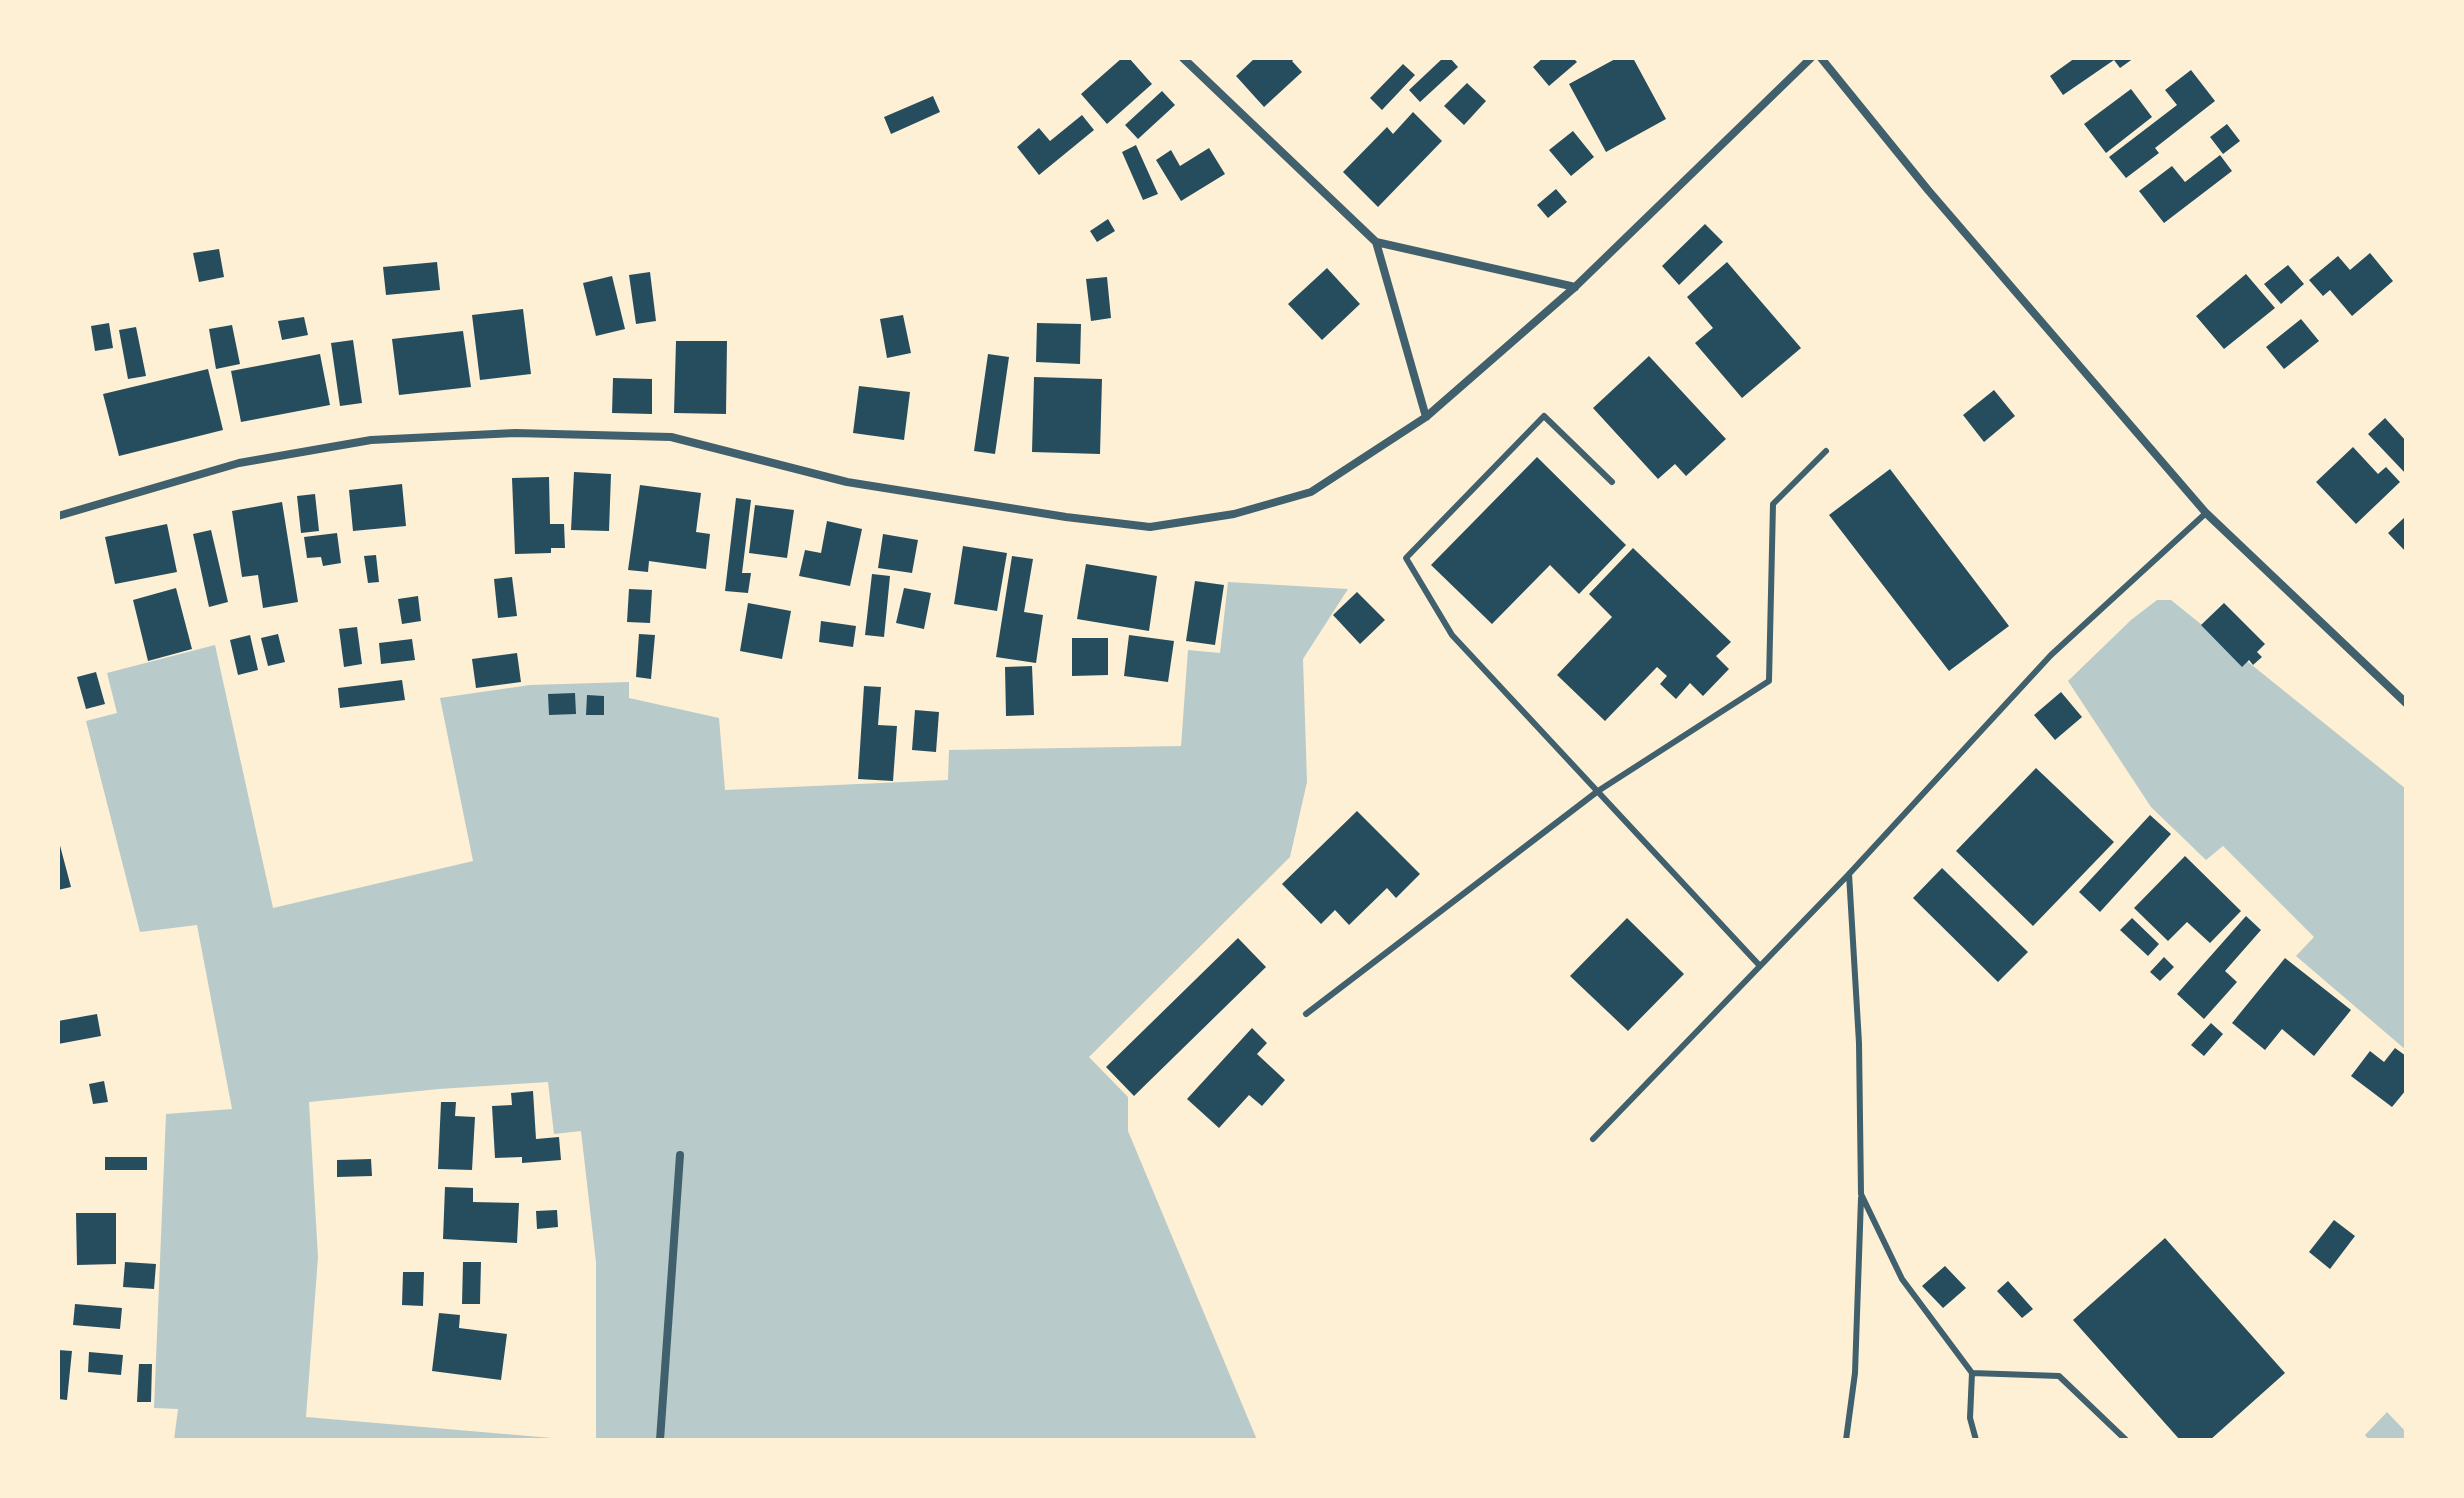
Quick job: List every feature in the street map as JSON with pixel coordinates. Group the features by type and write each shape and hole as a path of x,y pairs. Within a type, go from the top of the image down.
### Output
{"street":[{"path":"1183,58 1376,242 1426,417"},
{"path":"58,516 239,463 371,440 515,433 671,437 847,482 1066,517 1150,527 1234,514 1311,492 1426,417 1575,287 1811,58"},
{"path":"1821,58 1928,190 2206,513 2406,703"},
{"path":"1376,242 1575,287"},
{"path":"660,1440 680,1155"}],"lane":[{"path":"1612,482 1544,416 1406,558 1452,635 1760,966"},
{"path":"1306,1014 1598,791 1769,681 1773,504 1826,451"},
{"path":"1593,1139 1849,874 2051,655 2206,513"},
{"path":"1846,1440 1855,1373 1861,1194 1859,1043 1849,874"},
{"path":"1861,1194 1902,1279 1972,1373 1970,1418 1976,1440"},
{"path":"1972,1373 2059,1376 2126,1440"}],"shaded area":[{"path":"1228,582 1348,589 1303,659 1307,782 1290,857 1089,1057 1128,1097 1128,1131 1257,1440 174,1440 178,1409 154,1408 166,1114 232,1109 197,925 140,932 86,721 117,713 107,673 215,645 273,908 473,861 440,698 530,685 629,682 629,698 719,718 725,790 948,780 949,750 1181,746 1188,650 1220,653","holes":["548,1082 554,1134 581,1131 596,1262 596,1439 306,1417 318,1257 309,1102"]},
{"path":"2157,600 2171,600 2406,789 2406,1050 2296,956 2314,937 2223,846 2206,860 2151,807 2068,681 2131,620"},
{"path":"2387,1412 2406,1432 2406,1440 2369,1440 2365,1435"}],"building":[{"path":"1122,58 1129,58 1152,84 1107,124 1081,94"},
{"path":"1255,58 1296,58 1292,61 1302,72 1264,107 1236,76"},
{"path":"1443,58 1450,58 1458,67 1420,102 1409,90"},
{"path":"1543,58 1573,58 1577,62 1549,86 1533,67"},
{"path":"1617,58 1633,58 1666,119 1606,152 1569,84"},
{"path":"2075,58 2134,58 2120,68 2114,60 2063,95 2050,76"},
{"path":"1403,64 1415,75 1382,110 1370,98"},
{"path":"2191,70 2215,101 2155,148 2159,153 2126,178 2109,157 2177,105 2165,90"},
{"path":"1467,83 1486,101 1464,125 1444,106"},
{"path":"2131,89 2152,117 2106,153 2084,124"},
{"path":"1162,91 1175,105 1138,139 1125,125"},
{"path":"933,96 940,112 891,134 884,117"},
{"path":"1413,112 1442,141 1378,207 1343,172 1387,127 1393,134"},
{"path":"1082,115 1094,130 1039,175 1017,147 1039,128 1050,141"},
{"path":"2227,124 2240,141 2223,154 2210,137"},
{"path":"1573,131 1594,157 1571,176 1549,150"},
{"path":"1136,145 1158,194 1143,200 1122,152"},
{"path":"1209,148 1225,174 1181,201 1156,160 1171,150 1180,166"},
{"path":"2220,155 2232,171 2164,223 2139,191 2172,166 2185,182"},
{"path":"1556,189 1567,202 1548,218 1537,205"},
{"path":"1108,219 1115,231 1097,242 1090,231"},
{"path":"1705,224 1723,242 1679,285 1662,266"},
{"path":"219,249 224,277 199,282 193,253"},
{"path":"2370,253 2393,281 2352,316 2330,290 2323,296 2309,280 2338,256 2350,270"},
{"path":"437,262 440,290 386,295 383,267"},
{"path":"1727,262 1801,348 1742,398 1695,343 1713,328 1687,297"},
{"path":"2288,265 2304,284 2281,304 2264,284"},
{"path":"1327,268 1360,304 1322,340 1288,304"},
{"path":"650,272 656,321 636,324 629,275"},
{"path":"2246,274 2275,308 2224,349 2196,316"},
{"path":"612,276 625,329 596,336 583,283"},
{"path":"1107,277 1111,318 1091,321 1086,279"},
{"path":"523,309 531,374 480,380 472,315"},
{"path":"903,315 911,353 887,358 880,319"},
{"path":"304,317 308,335 282,340 278,321"},
{"path":"2301,319 2319,341 2284,369 2266,347"},
{"path":"109,323 113,348 95,351 91,326"},
{"path":"1037,323 1081,324 1080,364 1036,362"},
{"path":"232,325 240,364 216,369 209,329"},
{"path":"136,327 146,376 128,379 119,330"},
{"path":"463,331 471,387 399,395 392,339"},
{"path":"353,340 362,403 340,406 331,343"},
{"path":"676,341 727,341 726,414 674,413"},
{"path":"320,354 330,405 241,422 231,371"},
{"path":"988,354 1009,357 995,454 974,451"},
{"path":"1649,356 1726,439 1686,476 1675,464 1658,479 1593,408"},
{"path":"208,369 223,430 119,456 103,394"},
{"path":"1034,377 1102,379 1100,454 1032,452"},
{"path":"613,378 652,379 652,414 612,413"},
{"path":"859,386 910,392 904,440 853,433"},
{"path":"1994,390 2015,416 1984,442 1963,415"},
{"path":"2385,418 2406,441 2406,474 2368,434"},
{"path":"2353,447 2378,474 2386,467 2400,482 2356,524 2316,482"},
{"path":"1537,457 1626,545 1579,594 1550,565 1492,624 1431,565"},
{"path":"1890,469 2009,626 1949,671 1829,515"},
{"path":"574,472 611,474 609,531 571,530"},
{"path":"549,477 550,524 564,524 565,548 551,548 551,553 515,554 512,478"},
{"path":"402,484 406,526 353,531 349,490"},
{"path":"640,485 701,493 696,532 710,534 706,569 649,561 648,572 628,570"},
{"path":"315,494 319,531 301,533 297,496"},
{"path":"736,498 751,500 742,573 751,573 748,593 725,591"},
{"path":"282,502 298,602 263,608 258,575 242,577 232,511"},
{"path":"755,505 794,510 787,558 749,553"},
{"path":"2406,516 2406,552 2388,533"},
{"path":"827,521 862,529 850,586 799,576 805,550 821,553"},
{"path":"167,524 177,572 115,584 105,537"},
{"path":"211,530 228,602 209,607 193,534"},
{"path":"337,533 341,563 323,566 321,557 307,558 304,537"},
{"path":"883,534 918,540 912,573 878,568"},
{"path":"963,546 1007,553 997,611 954,604"},
{"path":"1633,548 1731,642 1716,656 1729,669 1703,696 1690,683 1676,699 1660,684 1667,676 1657,667 1605,721 1557,675 1612,617 1589,594"},
{"path":"376,555 379,582 368,583 364,556"},
{"path":"1012,556 1033,559 1024,612 1043,615 1036,663 996,657"},
{"path":"1086,564 1157,576 1149,631 1077,619"},
{"path":"872,574 890,576 884,637 865,635"},
{"path":"512,577 517,616 498,618 494,579"},
{"path":"1195,581 1224,585 1215,645 1186,641"},
{"path":"176,588 192,649 148,661 133,600"},
{"path":"904,588 931,593 924,629 896,623"},
{"path":"629,589 652,590 650,623 627,622"},
{"path":"1357,592 1385,620 1360,644 1333,615"},
{"path":"418,596 421,621 402,624 398,599"},
{"path":"748,603 791,611 782,659 740,651"},
{"path":"2224,603 2265,644 2257,652 2262,657 2253,665 2249,660 2242,667 2201,625"},
{"path":"821,621 856,626 853,647 819,642"},
{"path":"357,627 362,664 344,667 339,629"},
{"path":"278,634 285,662 268,666 261,638"},
{"path":"639,634 655,635 651,679 636,677"},
{"path":"250,635 258,670 238,675 230,640"},
{"path":"1129,635 1174,641 1168,682 1124,676"},
{"path":"1072,638 1108,638 1108,675 1072,676"},
{"path":"412,639 415,660 381,664 379,643"},
{"path":"517,653 521,682 476,688 472,659"},
{"path":"1032,666 1034,715 1006,716 1005,667"},
{"path":"96,672 105,704 86,709 77,677"},
{"path":"402,680 405,700 340,708 338,688"},
{"path":"864,686 881,687 878,725 897,726 893,781 858,779"},
{"path":"2061,692 2082,717 2055,740 2034,715"},
{"path":"575,693 576,714 549,715 548,694"},
{"path":"587,695 604,696 604,715 586,715"},
{"path":"915,710 939,712 936,752 912,750"},
{"path":"2036,768 2114,842 2033,926 1956,851"},
{"path":"1357,811 1420,874 1396,898 1387,888 1349,925 1335,910 1321,924 1282,884"},
{"path":"2150,815 2171,834 2100,912 2079,892"},
{"path":"58,838 71,887 58,890"},
{"path":"2185,856 2241,911 2210,943 2187,922 2168,941 2134,908"},
{"path":"1942,868 2028,952 1998,982 1913,898"},
{"path":"2246,916 2261,930 2225,971 2237,982 2204,1019 2177,994"},
{"path":"1627,918 1684,974 1628,1031 1570,976"},
{"path":"2132,918 2159,944 2148,956 2120,930"},
{"path":"1238,938 1266,967 1134,1096 1106,1067"},
{"path":"2164,957 2174,967 2160,981 2150,972"},
{"path":"2285,958 2351,1010 2314,1056 2282,1029 2265,1050 2232,1023"},
{"path":"97,1014 101,1036 58,1044 58,1021"},
{"path":"2211,1023 2223,1034 2204,1056 2191,1045"},
{"path":"1252,1028 1267,1043 1257,1054 1285,1080 1262,1106 1249,1095 1219,1128 1187,1099"},
{"path":"2395,1048 2406,1056 2406,1090 2392,1107 2351,1076 2370,1051 2384,1062"},
{"path":"104,1081 108,1102 93,1104 89,1084"},
{"path":"533,1091 536,1139 559,1137 561,1160 522,1163 522,1157 495,1158 492,1106 512,1105 511,1093"},
{"path":"441,1102 456,1102 455,1116 475,1117 472,1170 438,1169"},
{"path":"105,1157 147,1157 147,1170 105,1170"},
{"path":"371,1159 372,1176 337,1177 337,1160"},
{"path":"445,1187 473,1188 473,1202 519,1203 517,1243 443,1239"},
{"path":"557,1210 558,1227 537,1229 536,1211"},
{"path":"76,1213 116,1213 116,1264 77,1265"},
{"path":"2334,1220 2355,1236 2330,1269 2309,1252"},
{"path":"2165,1238 2285,1373 2210,1440 2180,1440 2073,1320"},
{"path":"125,1262 156,1264 154,1289 123,1287"},
{"path":"463,1262 481,1262 480,1304 462,1304"},
{"path":"1945,1266 1966,1288 1943,1308 1922,1286"},
{"path":"403,1272 424,1272 423,1306 402,1305"},
{"path":"2008,1281 2033,1309 2022,1318 1997,1291"},
{"path":"75,1304 122,1308 120,1329 73,1325"},
{"path":"439,1313 460,1315 459,1328 507,1334 501,1380 432,1371"},
{"path":"58,1350 72,1351 67,1400 58,1399"},
{"path":"89,1352 123,1355 121,1375 88,1372"},
{"path":"139,1364 152,1364 151,1402 137,1402"}]}
